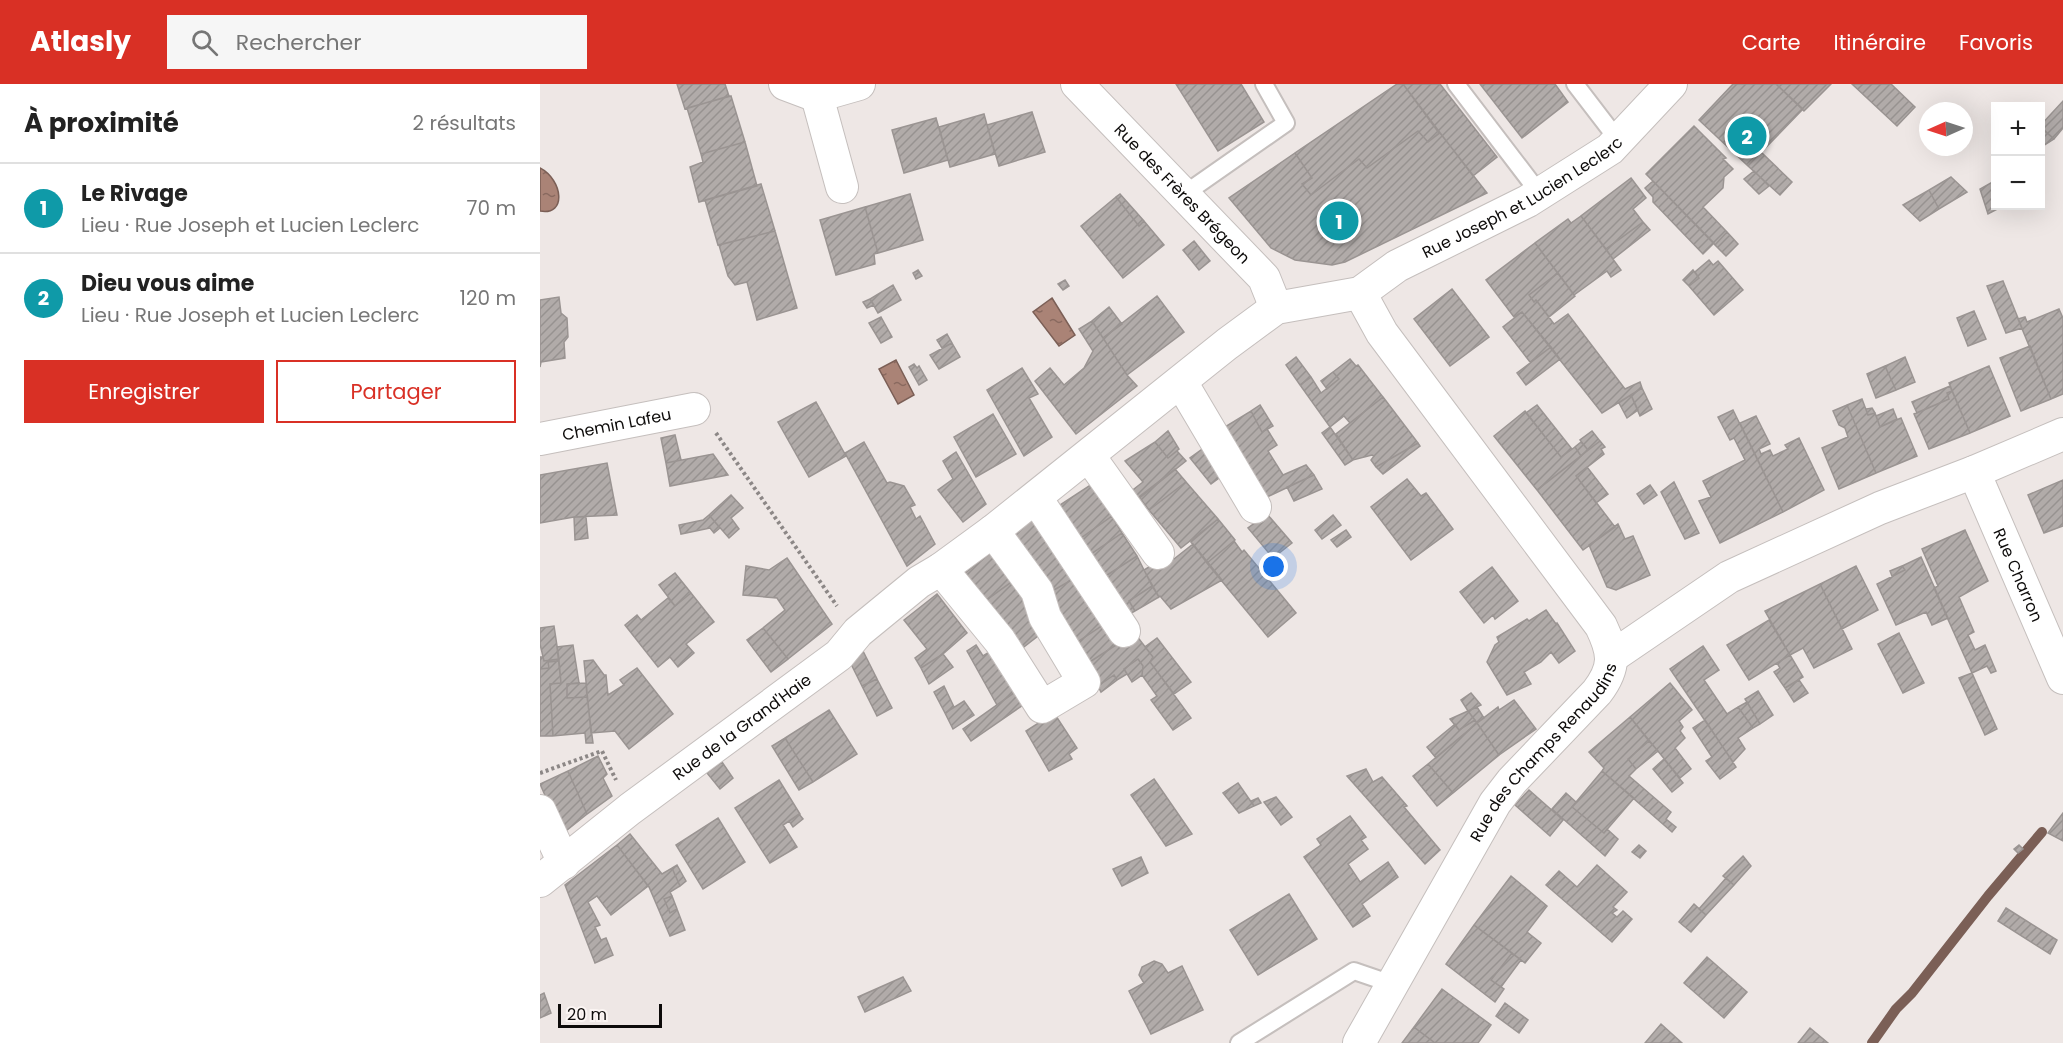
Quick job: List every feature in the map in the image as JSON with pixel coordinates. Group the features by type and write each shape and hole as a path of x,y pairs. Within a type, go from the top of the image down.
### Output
{"street":[{"path":"785,84 817,96 859,84"},
{"name":"Rue des Frères Brégeon","path":"1077,84 1264,278 1276,308"},
{"name":"Rue Joseph et Lucien Leclerc","path":"1360,293 1397,266 1540,194 1610,149 1671,84"},
{"path":"817,96 842,187"},
{"name":"Rue de la Grand'Haie","path":"552,872 630,809 838,655 858,632 919,582 941,570 1036,498 1227,344 1276,308 1360,293"},
{"name":"Rue des Champs Renaudins","path":"1359,1043 1495,803 1512,781 1598,692 1605,682 1613,656 1609,641 1601,626 1382,333 1360,293"},
{"path":"1181,382 1255,507"},
{"name":"Chemin Lafeu","path":"540,439 694,409"},
{"path":"1613,656 1729,577 1880,508 1974,472 2063,434"},
{"path":"1089,456 1158,553"},
{"name":"Rue Charron","path":"1974,472 2063,678"},
{"path":"1036,498 1124,631"},
{"path":"941,570 1000,641 1042,707 1084,682 1045,617 1037,591 993,531"},
{"path":"540,811 552,872"}],"lane":[{"path":"1183,195 1286,123 1264,84"},
{"path":"1456,84 1540,194"},
{"path":"1575,84 1618,140"},
{"path":"1239,1043 1354,971 1392,984"}],"path":[{"path":"694,409 711,426 858,632"},
{"path":"540,773 602,751 630,809"}],"water":[{"path":"540,168 554,180 559,196 555,208 549,211 540,211"},
{"path":"1052,298 1075,335 1059,346 1033,312"},
{"path":"896,360 914,395 898,404 879,369"}],"building":[{"path":"677,84 725,84 729,96 685,109"},
{"path":"1176,84 1241,84 1264,122 1218,151"},
{"path":"1397,84 1403,84 1439,133 1428,142 1418,131 1367,168 1359,159 1311,195 1302,184 1312,178 1295,153"},
{"path":"1403,84 1440,84 1497,157 1473,176"},
{"path":"1480,84 1555,84 1568,102 1522,138"},
{"path":"1733,84 1776,84 1803,109 1748,166 1699,120"},
{"path":"1776,84 1831,84 1804,111"},
{"path":"1852,84 1891,84 1915,107 1897,126"},
{"path":"731,96 745,142 701,154 687,108"},
{"path":"2063,101 2063,128 2054,139 2045,131 2045,121"},
{"path":"1032,112 1045,152 999,166 987,125"},
{"path":"984,114 995,154 950,167 939,127"},
{"path":"936,118 948,160 904,173 892,130"},
{"path":"1694,126 1726,158 1723,159 1733,169 1724,177 1723,188 1703,207 1727,232 1715,245 1646,174"},
{"path":"1418,131 1428,142 1440,133 1487,193 1345,262 1332,265 1295,260 1271,248 1229,198 1295,153 1312,178 1302,184 1311,195 1359,159 1367,168"},
{"path":"2045,131 2054,139 2045,145"},
{"path":"745,142 757,186 699,202 690,167 703,162 701,154"},
{"path":"1761,152 1792,182 1780,195 1748,166"},
{"path":"1754,171 1769,186 1759,194 1744,179"},
{"path":"1951,177 1967,192 1939,209 1929,190"},
{"path":"1631,178 1646,198 1633,209 1643,222 1606,249 1581,216"},
{"path":"1653,181 1714,243 1703,254 1653,202 1653,197 1645,188"},
{"path":"1991,183 1991,210 1996,210 1988,214 1980,189"},
{"path":"761,184 775,231 718,245 705,200"},
{"path":"1929,190 1939,209 1920,221 1903,205"},
{"path":"910,194 923,240 878,253 865,207"},
{"path":"1120,194 1144,221 1139,226 1116,197"},
{"path":"1116,197 1139,226 1144,221 1164,245 1123,278 1081,226"},
{"path":"865,207 878,253 874,254 875,264 836,275 820,220"},
{"path":"1581,216 1621,270 1611,277 1607,271 1574,295 1535,243 1568,219 1571,223"},
{"path":"1643,222 1650,230 1613,259 1606,249"},
{"path":"775,231 797,308 757,320 747,282 735,285 728,276 719,245"},
{"path":"1727,232 1738,244 1726,256 1715,245"},
{"path":"1194,241 1210,261 1199,270 1183,250"},
{"path":"1535,243 1558,273 1529,295 1534,302 1536,300 1554,324 1568,314 1625,389 1640,382 1642,388 1602,413 1522,312 1514,317 1486,280"},
{"path":"1709,260 1713,265 1718,261 1743,290 1714,315 1689,286 1699,278 1695,272"},
{"path":"918,270 922,276 916,279 913,273"},
{"path":"1693,270 1699,278 1689,286 1683,280"},
{"path":"1558,273 1575,296 1549,317 1536,300 1534,302 1529,295"},
{"path":"1065,280 1069,286 1063,290 1058,284"},
{"path":"2003,281 2022,328 2006,333 1987,286"},
{"path":"893,285 901,300 878,313 870,299"},
{"path":"1452,289 1489,337 1450,366 1414,319"},
{"path":"1157,296 1184,332 1127,375 1103,338"},
{"path":"559,297 561,313 567,318 568,337 564,342 565,358 541,362 540,367 540,300"},
{"path":"870,299 874,305 867,308 863,302"},
{"path":"1109,307 1122,324 1103,338 1092,321"},
{"path":"2059,309 2063,318 2063,394 2051,399 2018,319 2025,317 2027,322"},
{"path":"1974,311 1986,339 1968,346 1957,318"},
{"path":"1522,312 1551,347 1530,362 1503,327"},
{"path":"881,317 892,337 881,343 869,323"},
{"path":"1092,321 1127,375 1137,386 1076,434 1035,381 1050,368 1064,385 1084,368 1093,351 1079,329"},
{"path":"947,334 952,343 942,348 937,340"},
{"path":"952,343 960,357 939,369 930,355"},
{"path":"2030,346 2051,399 2021,411 2000,358"},
{"path":"1551,347 1560,359 1526,385 1517,373"},
{"path":"1296,357 1311,377 1300,385 1286,365"},
{"path":"1905,357 1915,382 1896,390 1885,366"},
{"path":"1350,359 1356,366 1358,365 1383,397 1350,423 1344,416 1330,427 1300,385 1311,377 1321,393 1339,379 1333,372"},
{"path":"914,364 917,368 919,366 927,380 919,385 909,367"},
{"path":"1885,366 1896,390 1876,398 1867,374"},
{"path":"1989,366 2010,416 1970,433 1949,383"},
{"path":"1022,368 1038,394 1029,398 1052,437 1024,456 987,390"},
{"path":"1333,372 1339,379 1327,389 1321,381"},
{"path":"1950,386 1952,391 1947,393 1949,399 1917,413 1912,402"},
{"path":"1642,388 1652,409 1640,416 1631,395"},
{"path":"1952,391 1970,433 1929,449 1914,414 1949,399 1947,393"},
{"path":"1631,395 1638,410 1627,418 1619,403"},
{"path":"1383,397 1418,443 1376,467 1371,460 1374,456 1372,455 1353,460 1336,434"},
{"path":"1862,399 1868,415 1875,413 1880,427 1901,418 1917,456 1876,473 1847,405"},
{"path":"816,402 846,456 809,477 778,422"},
{"path":"1260,405 1273,426 1262,432 1251,411"},
{"path":"1537,405 1572,449 1561,457 1526,413"},
{"path":"1847,405 1876,473 1839,489 1822,448 1848,437 1845,428 1839,425 1833,411"},
{"path":"1872,408 1875,413 1868,415 1866,409"},
{"path":"1893,409 1897,419 1880,427 1876,416"},
{"path":"1733,410 1783,512 1720,543 1699,501 1711,497 1703,481 1745,460 1734,438 1730,440 1718,417"},
{"path":"1251,411 1262,432 1267,429 1277,445 1268,451 1283,475 1306,465 1314,475 1267,497 1220,430"},
{"path":"1525,411 1561,457 1575,447 1581,456 1537,490 1494,436"},
{"path":"993,414 1016,454 976,477 954,437"},
{"path":"1756,416 1770,444 1759,449 1761,454 1770,450 1773,456 1788,449 1785,445 1799,438 1824,490 1783,512 1740,423"},
{"path":"1330,427 1353,460 1345,465 1322,433"},
{"path":"1168,431 1179,449 1168,458 1155,442"},
{"path":"1592,431 1600,441 1588,450 1580,440"},
{"path":"675,435 681,460 666,463 661,438"},
{"path":"1600,441 1605,447 1601,449 1604,454 1576,476 1615,527 1583,550 1537,490"},
{"path":"864,442 887,483 904,486 915,505 910,507 916,519 920,516 935,544 907,566 845,453"},
{"path":"1155,442 1168,458 1177,451 1186,461 1137,500 1130,492 1143,482 1125,461"},
{"path":"1581,442 1588,450 1581,456 1575,447"},
{"path":"1418,443 1420,446 1383,474 1376,467"},
{"path":"1205,447 1223,475 1211,484 1190,458"},
{"path":"956,452 986,504 963,522 938,490 953,479 943,461"},
{"path":"713,454 728,475 670,486 666,463"},
{"path":"607,463 617,515 574,517 540,523 540,475"},
{"path":"1587,467 1608,494 1596,503 1576,476"},
{"path":"1175,469 1186,482 1149,510 1139,497"},
{"path":"1314,475 1322,489 1294,501 1287,487"},
{"path":"1407,479 1421,496 1426,493 1453,529 1411,560 1371,507"},
{"path":"2063,480 2063,526 2044,533 2028,495"},
{"path":"1186,482 1218,519 1181,548 1149,510"},
{"path":"1674,482 1699,533 1685,539 1661,492"},
{"path":"1092,484 1112,516 1081,538 1060,505"},
{"path":"1650,485 1657,495 1644,504 1637,494"},
{"path":"731,495 743,508 731,518 739,529 729,538 709,515"},
{"path":"1267,514 1292,543 1273,558 1248,528"},
{"path":"709,515 720,528 714,533 710,528 681,534 679,525 703,520"},
{"path":"1333,515 1341,525 1322,539 1315,530"},
{"path":"1038,516 1075,578 1047,594 1008,539"},
{"path":"1112,516 1122,533 1091,554 1081,538"},
{"path":"574,517 586,517 588,538 575,540"},
{"path":"1218,519 1235,540 1207,563 1191,542"},
{"path":"1618,524 1625,539 1633,536 1650,575 1616,590 1607,587 1589,545"},
{"path":"1346,530 1351,537 1337,547 1331,540"},
{"path":"1965,530 1988,581 1959,597 1974,632 1968,635 1975,650 1985,645 1996,671 1991,673 1987,666 1972,673 1934,588 1938,586 1922,549"},
{"path":"1122,533 1137,556 1104,577 1091,554"},
{"path":"1234,541 1296,613 1268,637 1207,563"},
{"path":"1193,544 1222,580 1171,609 1159,597 1144,570 1170,554 1174,559"},
{"path":"997,548 1017,578 981,604 960,577"},
{"path":"1137,556 1152,586 1129,601 1135,611 1128,615 1104,577"},
{"path":"1921,557 1948,618 1932,625 1926,612 1896,625 1877,584 1905,570 1902,566"},
{"path":"787,558 832,624 788,659 763,628 785,610 777,598 743,595 746,566 769,570"},
{"path":"1856,566 1878,610 1842,629 1820,584"},
{"path":"1902,566 1905,570 1892,576 1890,571"},
{"path":"1492,567 1518,601 1495,619 1493,615 1484,623 1460,592"},
{"path":"675,573 691,593 675,606 659,585"},
{"path":"1017,578 1038,636 1020,650 981,604"},
{"path":"1075,578 1103,625 1073,645 1047,594"},
{"path":"1820,584 1852,649 1814,668 1803,648 1790,655 1765,611"},
{"path":"1152,586 1159,597 1135,611 1129,601"},
{"path":"691,593 714,622 686,644 694,653 678,667 670,657 658,667 625,625 637,615 641,620 668,598 675,606"},
{"path":"937,594 967,633 943,654 921,668 915,658 927,649 904,620"},
{"path":"1546,610 1575,651 1559,663 1551,652 1541,662 1524,672 1531,684 1507,695 1487,662 1495,645 1499,642 1497,637"},
{"path":"1769,620 1790,655 1749,680 1727,645"},
{"path":"1103,625 1116,645 1085,665 1073,645"},
{"path":"554,626 559,659 544,661 540,644 540,628"},
{"path":"763,628 788,659 771,672 747,640"},
{"path":"1899,633 1924,683 1903,693 1878,644"},
{"path":"1136,635 1153,657 1150,662 1191,718 1173,730 1151,700 1157,696 1142,675 1143,666 1138,659 1124,669 1127,674 1117,680 1114,675 1098,686 1085,665 1116,645 1114,643 1124,637"},
{"path":"1157,638 1191,682 1174,694 1150,662 1153,657 1145,647"},
{"path":"573,645 579,683 567,684 567,698 587,697 593,743 586,743 585,733 553,736 550,684 561,683 557,647"},
{"path":"976,645 983,656 994,649 1018,690 997,705 967,651"},
{"path":"1703,646 1719,670 1704,680 1727,714 1738,707 1753,728 1738,738 1745,749 1733,762 1670,669"},
{"path":"863,651 877,679 862,686 850,662"},
{"path":"943,654 953,667 929,684 921,668"},
{"path":"1790,655 1803,677 1785,688 1774,672 1780,668 1777,663"},
{"path":"540,657 543,657 544,661 559,659 559,661 548,662 549,668 540,669"},
{"path":"1138,659 1143,666 1142,675 1132,682 1124,669"},
{"path":"593,660 606,675 608,695 624,685 620,680 637,668 673,714 629,749 615,731 591,733 584,661"},
{"path":"559,661 561,683 550,684 553,736 540,736 540,669 549,668 548,662"},
{"path":"1972,673 1997,729 1985,735 1959,678"},
{"path":"1114,675 1117,680 1101,692 1098,686"},
{"path":"877,679 892,708 877,716 862,686"},
{"path":"1799,680 1808,693 1794,702 1785,688"},
{"path":"586,683 587,697 567,698 567,684"},
{"path":"1670,683 1692,710 1679,721 1683,727 1680,731 1685,738 1675,748 1691,769 1680,778 1630,717"},
{"path":"944,686 954,707 945,713 934,692"},
{"path":"1018,690 1026,703 971,741 963,729"},
{"path":"1758,691 1773,715 1760,724 1745,699"},
{"path":"1471,693 1481,705 1468,711 1461,700"},
{"path":"1514,700 1536,729 1499,755 1477,723 1498,707 1499,710"},
{"path":"964,701 974,715 953,729 945,713"},
{"path":"1747,702 1760,724 1753,728 1738,707"},
{"path":"1477,707 1484,718 1477,723 1468,711"},
{"path":"829,710 857,754 813,782 785,738"},
{"path":"1468,711 1475,720 1459,730 1450,719"},
{"path":"1054,713 1077,748 1069,754 1072,759 1049,771 1026,731"},
{"path":"1630,717 1649,741 1628,759 1636,769 1629,776 1671,812 1666,819 1676,827 1672,832 1602,771 1604,768 1589,752"},
{"path":"1475,720 1477,723 1436,758 1427,747 1455,724 1459,730"},
{"path":"1705,720 1736,767 1720,779 1706,761 1712,757 1693,728"},
{"path":"1477,723 1499,755 1453,793 1428,764"},
{"path":"785,738 813,782 799,790 772,746"},
{"path":"1649,741 1658,751 1636,769 1628,759"},
{"path":"598,756 607,774 603,778 612,796 587,814 568,771"},
{"path":"1664,759 1683,783 1672,792 1653,769"},
{"path":"722,762 733,778 720,789 707,773"},
{"path":"1428,764 1453,793 1437,806 1413,776"},
{"path":"1366,769 1373,782 1382,777 1440,850 1425,864 1347,776"},
{"path":"568,771 587,814 562,834 540,784"},
{"path":"1602,771 1634,798 1604,833 1572,807"},
{"path":"1154,779 1192,834 1166,846 1131,795"},
{"path":"779,780 800,814 783,825 797,847 770,863 735,808"},
{"path":"1238,783 1254,806 1239,813 1223,793"},
{"path":"1529,790 1563,820 1550,836 1515,805"},
{"path":"1566,793 1576,802 1572,807 1604,833 1607,829 1618,839 1605,856 1552,809"},
{"path":"1276,797 1292,817 1281,825 1264,802"},
{"path":"1258,798 1261,803 1254,806 1251,801"},
{"path":"2063,813 2063,841 2048,833"},
{"path":"799,814 803,819 793,827 789,821"},
{"path":"1350,816 1366,837 1361,840 1368,849 1348,864 1360,882 1388,862 1398,877 1362,904 1370,916 1353,927 1304,857 1321,845 1317,839"},
{"path":"718,818 745,862 703,889 676,845"},
{"path":"630,834 662,874 672,868 680,886 670,892 672,896 664,899 670,913 677,909 685,930 670,936 649,887 617,845"},
{"path":"617,845 648,886 611,915 597,896 588,902 600,925 595,927 601,940 606,938 613,955 595,963 565,885"},
{"path":"1639,845 1646,851 1640,858 1632,852"},
{"path":"2019,845 2023,849 2018,853 2014,849"},
{"path":"1743,856 1751,866 1734,885 1723,876"},
{"path":"1141,857 1148,873 1122,886 1113,869"},
{"path":"677,865 686,881 680,886 672,868"},
{"path":"1597,865 1627,892 1613,907 1617,910 1612,913 1617,917 1623,911 1632,919 1612,942 1546,885 1559,871 1577,887"},
{"path":"1511,876 1547,906 1527,932 1541,943 1525,963 1474,925"},
{"path":"1726,878 1734,885 1706,915 1699,909"},
{"path":"1289,894 1317,939 1258,975 1230,930"},
{"path":"672,896 677,909 670,913 664,899"},
{"path":"1694,904 1706,915 1691,932 1679,922"},
{"path":"2006,908 2057,940 2050,954 1998,921"},
{"path":"1474,925 1512,953 1491,980 1504,989 1495,1002 1446,964"},
{"path":"1512,953 1521,960 1501,987 1491,980"},
{"path":"1707,957 1747,992 1724,1018 1684,983"},
{"path":"1154,961 1162,964 1168,973 1182,966 1203,1010 1151,1034 1129,991 1144,983 1139,975 1142,967"},
{"path":"903,977 911,991 865,1012 858,997"},
{"path":"1442,989 1491,1025 1478,1043 1435,1043 1414,1027"},
{"path":"544,993 551,1013 540,1018 540,995"},
{"path":"1505,1003 1528,1020 1519,1033 1496,1016"},
{"path":"1661,1024 1682,1043 1645,1043"},
{"path":"1414,1027 1435,1043 1402,1043"},
{"path":"1810,1028 1828,1043 1798,1043"}],"waterway":[{"path":"1872,1043 1896,1009 1912,993 1988,896 2042,832"}],"place":[{"name":"Dieu vous aime","path":"1747,136"},
{"name":"Le Rivage","path":"1339,221"}]}
